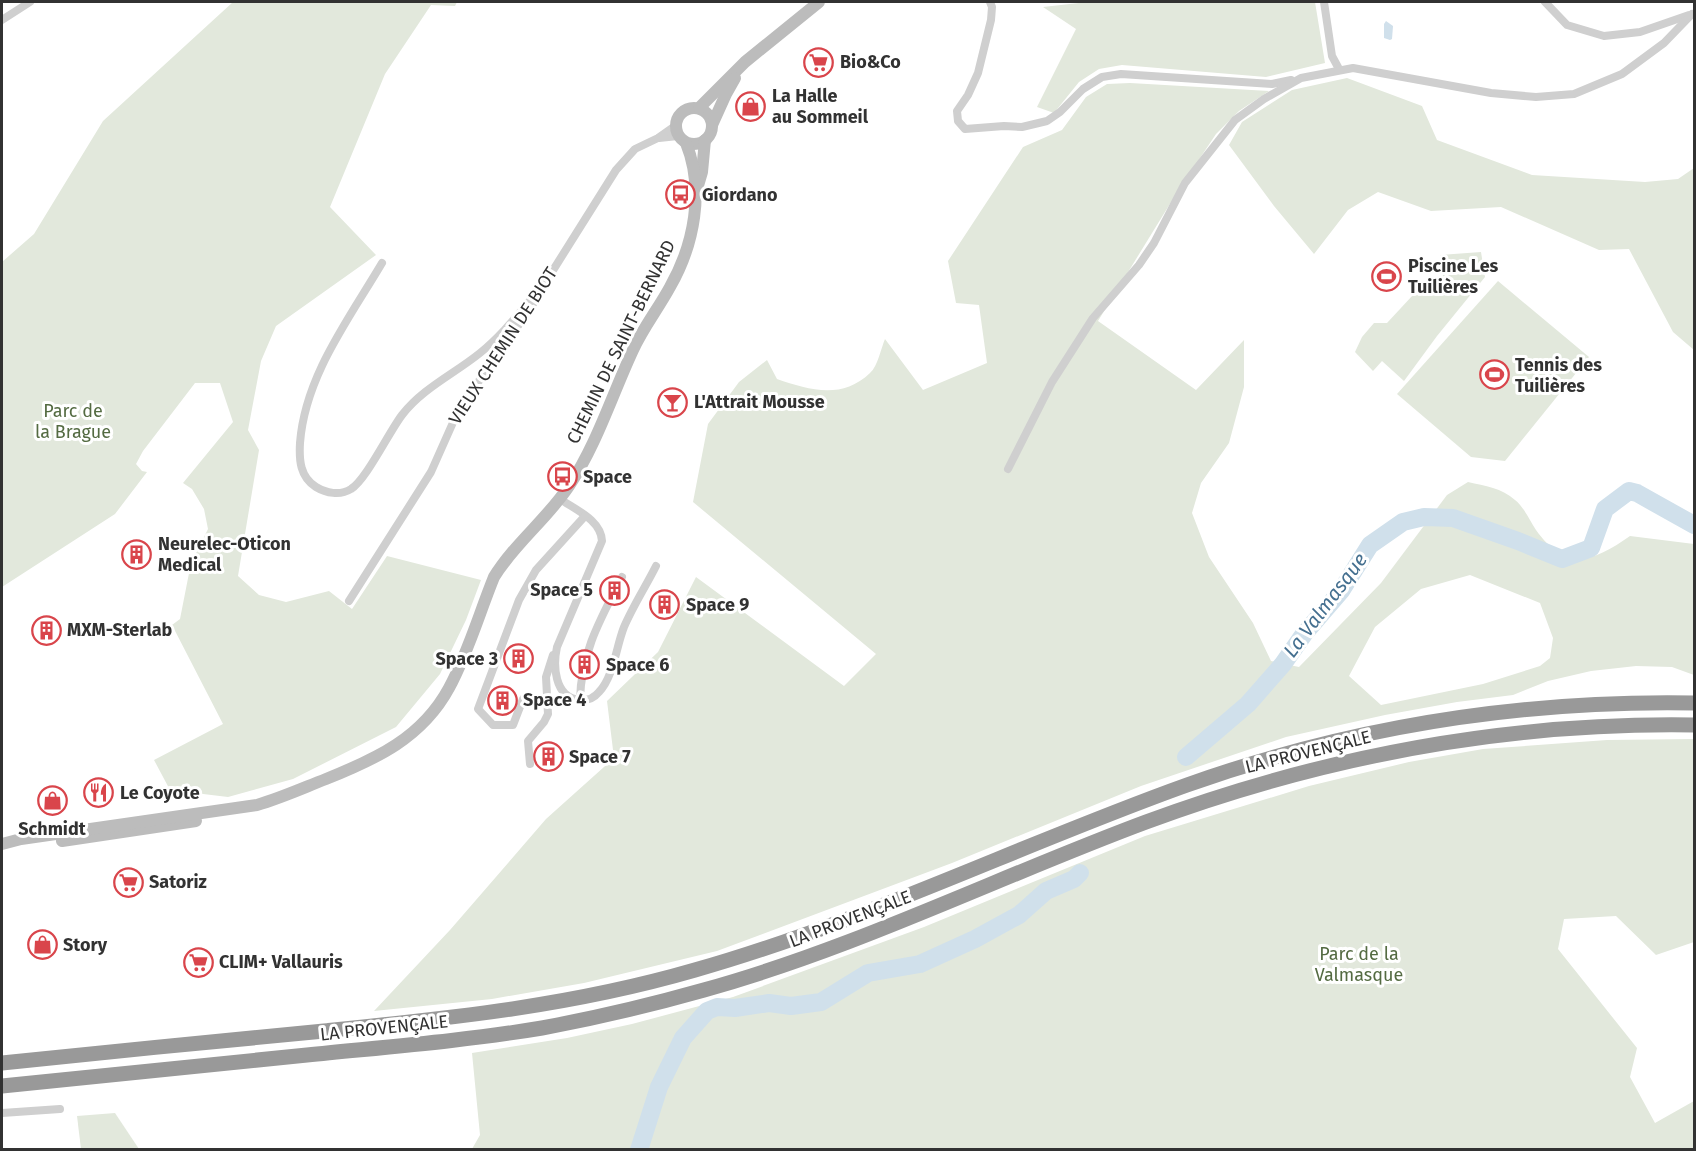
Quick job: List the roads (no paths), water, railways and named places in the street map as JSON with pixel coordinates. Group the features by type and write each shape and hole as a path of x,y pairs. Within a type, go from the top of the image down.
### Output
{"highway":[{"name":"LA PROVENÇALE","path":"2,1063 458,1017 573,1000 690,972 753,953 876,909 1137,803 1240,767 1308,748 1416,724 1485,714 1606,703 1695,703"},
{"name":"LA PROVENÇALE","path":"2,1086 459,1040 584,1020 705,990 824,951 1145,822 1279,777 1386,752 1494,734 1613,725 1695,724"}],"main road":[{"path":"699,108 745,62 819,2"},
{"path":"712,125 708,115 699,108 688,108 679,115 680,135 696,144 705,140 711,134 712,125 726,94 745,62"},
{"name":"CHEMIN DE SAINT-BERNARD","path":"680,135 692,158 696,193"},
{"name":"CHEMIN DE SAINT-BERNARD","path":"2,852 152,829 224,815 281,797 363,764 399,744 421,726 440,703 456,674 498,570 513,550 560,499 571,483 600,429 634,347 681,266 691,236 705,140"},
{"name":"CHEMIN DE SAINT-BERNARD","path":"2,844 21,839 160,818 241,808"},
{"path":"152,829 160,818"}],"street":[{"path":"2,20 30,2"},
{"path":"990,2 991,20 978,73 968,95 957,111 960,125 969,130 1022,127 1047,121 1060,112 1083,89 1102,77 1121,74 1272,84 1353,68 1491,93 1536,97 1574,94 1622,74 1664,43 1693,14"},
{"path":"1324,2 1332,56 1339,69"},
{"path":"1545,2 1567,25 1605,36 1640,32 1693,14"},
{"path":"1008,468 1052,382 1093,318 1139,265 1185,183 1235,120 1264,99 1301,78"},
{"name":"VIEUX CHEMIN DE BIOT","path":"349,601 432,472 455,418 490,364 529,311 622,161 635,149 658,138 680,135"},
{"path":"382,263 324,361 304,416 300,464 311,483 329,493 344,492 357,484 402,415 414,401 497,338 545,283"},
{"path":"530,764 528,741 548,714 547,672 602,541 602,533 597,525 560,499"},
{"path":"524,699 513,725 493,725 478,709 519,600 536,570 585,516"},
{"path":"557,646 555,668 559,685 565,693 580,700 592,698 605,684 625,626 656,566"},
{"path":"580,700 580,684 589,643 622,577"},
{"path":"2,1113 60,1109"}],"waterway":[{"name":"La Valmasque","path":"1186,757 1248,704 1341,591 1370,545 1403,522 1424,517 1453,518 1562,559 1591,548 1605,509 1629,491 1637,493 1694,525"},
{"name":"La Valmasque","path":"639,1150 659,1087 683,1038 707,1011 717,1007 735,1008 769,1003 791,1006 821,1002 868,973 920,964 975,939 1019,915 1046,891 1074,879 1080,873"}],"place":[{"name":"Bio&Co","path":"819,62"},
{"name":"La Halle au Sommeil","path":"751,106"},
{"name":"Giordano","path":"681,195"},
{"name":"Piscine Les Tuilières","path":"1387,276"},
{"name":"Tennis des Tuilières","path":"1494,375"},
{"name":"L'Attrait Mousse","path":"673,402"},
{"name":"Space","path":"562,477"},
{"name":"Neurelec-Oticon Medical","path":"137,554"},
{"name":"Space 5","path":"614,590"},
{"name":"Space 9","path":"665,605"},
{"name":"MXM-Sterlab","path":"46,630"},
{"name":"Space 3","path":"519,659"},
{"name":"Space 6","path":"585,665"},
{"name":"Space 4","path":"502,700"},
{"name":"Space 7","path":"548,757"},
{"name":"Le Coyote","path":"99,793"},
{"name":"Schmidt","path":"52,800"},
{"name":"Satoriz","path":"128,882"},
{"name":"Story","path":"42,945"},
{"name":"CLIM+ Vallauris","path":"198,962"}],"park label":[{"name":"Parc de la Brague","path":"73,421"},
{"name":"Parc de la Valmasque","path":"1359,964"}]}
